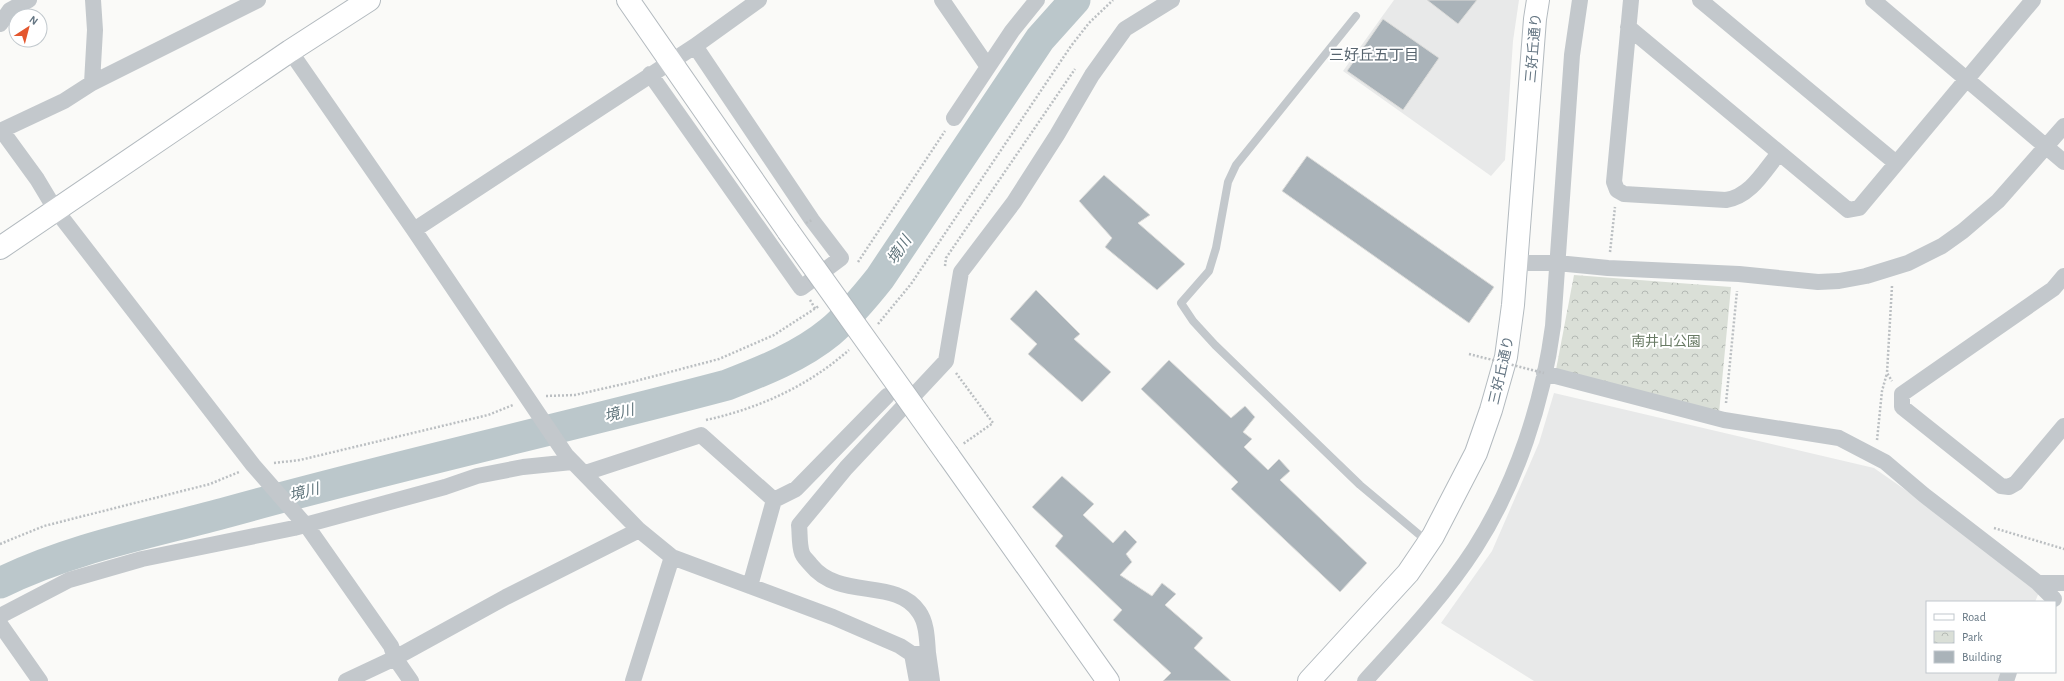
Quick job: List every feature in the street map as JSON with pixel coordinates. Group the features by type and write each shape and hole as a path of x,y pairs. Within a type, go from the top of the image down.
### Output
{"street":[{"path":"0,24 10,10 29,0"},
{"path":"92,83 95,30 93,0"},
{"path":"258,0 92,83 64,101 1,131 37,179 55,209 253,465 305,525 391,646 395,658 410,681"},
{"path":"0,248 55,209 290,51 369,0"},
{"path":"628,0 788,231 1108,681"},
{"path":"414,230 650,74 695,46 759,0"},
{"path":"942,0 988,66"},
{"path":"954,118 1012,31 1037,0"},
{"path":"932,681 925,624 919,612 910,601 897,594 837,584 819,575 802,553 799,525 846,468 946,361 962,272 1014,202 1057,135 1092,75 1125,29 1172,0"},
{"name":"三好丘通り","path":"1309,681 1408,572 1429,543 1456,495 1476,453 1500,384 1510,331 1535,19 1538,0"},
{"path":"1365,681 1422,618 1476,547 1493,516 1524,447 1549,357 1553,326 1572,55 1580,0"},
{"path":"1631,0 1614,182 1617,190 1624,194 1726,200 1735,198 1750,188 1779,153"},
{"path":"1700,0 1896,163"},
{"path":"1873,0 2064,162"},
{"path":"1628,27 1848,210 1859,208 2033,0"},
{"path":"650,74 801,288 841,258 812,220 695,46"},
{"path":"290,51 414,230 569,459 585,473 639,530 672,557 833,617 900,646 912,654 928,653"},
{"path":"1515,263 1557,262 1608,268 1739,274 1796,280 1839,281 1866,276 1908,262 1942,246 1969,227 1998,201 2064,126"},
{"path":"2064,276 2053,289 1902,394 1902,406 2001,486 2009,487 2016,483 2064,426"},
{"path":"1544,373 1724,420 1839,438 1885,462 1924,495 2038,583 2055,600"},
{"path":"750,586 774,500 796,489 887,396"},
{"path":"585,473 701,435 774,500"},
{"path":"0,616 76,578 142,559 305,525 445,487 477,476 569,459"},
{"path":"346,681 376,668 506,597 639,530"},
{"path":"633,681 672,557"},
{"path":"2038,583 2064,583"},
{"path":"0,624 40,681"},
{"path":"912,654 917,681"}],"lane":[{"path":"1356,16 1236,165 1228,182 1216,248 1209,270 1181,303 1193,322 1220,351 1360,485 1429,543"}],"path":[{"path":"874,328 911,284 1071,46 1089,23 1114,0"},
{"path":"1608,268 1617,190"},
{"path":"1877,442 1882,391 1886,373 1893,267"},
{"path":"1724,420 1739,274"},
{"path":"702,421 730,414 793,390 834,364 851,348"},
{"path":"1469,354 1544,373"},
{"path":"1886,373 1902,394"},
{"path":"948,455 993,423 973,394"},
{"path":"1991,526 2064,549"}],"shaded area":[{"path":"1394,0 1519,0 1513,41 1505,160 1491,176 1343,71"},
{"path":"1554,393 1874,468 2042,585 2035,601 1926,601 1926,673 2005,673 2001,681 1534,681 1441,623 1492,551 1539,443"}],"green space":[{"name":"南井山公園","path":"1574,275 1731,287 1719,413 1555,375"}],"building":[{"path":"1427,0 1477,0 1458,24"},
{"path":"1383,19 1439,58 1403,110 1347,71"},
{"path":"1307,156 1494,287 1469,323 1282,191"},
{"path":"1104,175 1150,215 1138,223 1185,264 1157,290 1105,247 1112,238 1079,201"},
{"path":"1036,290 1080,334 1074,339 1111,372 1082,402 1028,354 1037,344 1010,319"},
{"path":"1169,360 1231,418 1245,406 1255,417 1243,432 1252,439 1244,447 1268,470 1279,459 1290,471 1280,480 1367,563 1340,592 1231,489 1238,482 1141,389"},
{"path":"1062,476 1094,504 1083,515 1113,543 1125,530 1137,542 1126,554 1132,562 1120,575 1152,596 1162,583 1176,594 1165,605 1203,638 1194,648 1231,681 1163,681 1171,673 1113,620 1122,610 1055,546 1063,536 1032,507"}],"waterway":[{"name":"境川","path":"0,583 55,560 112,542 352,479 727,385 794,356 819,341 830,332 869,292 880,278 1040,39 1075,0"}],"district":[{"name":"三好丘五丁目","path":"1374,55"}]}
